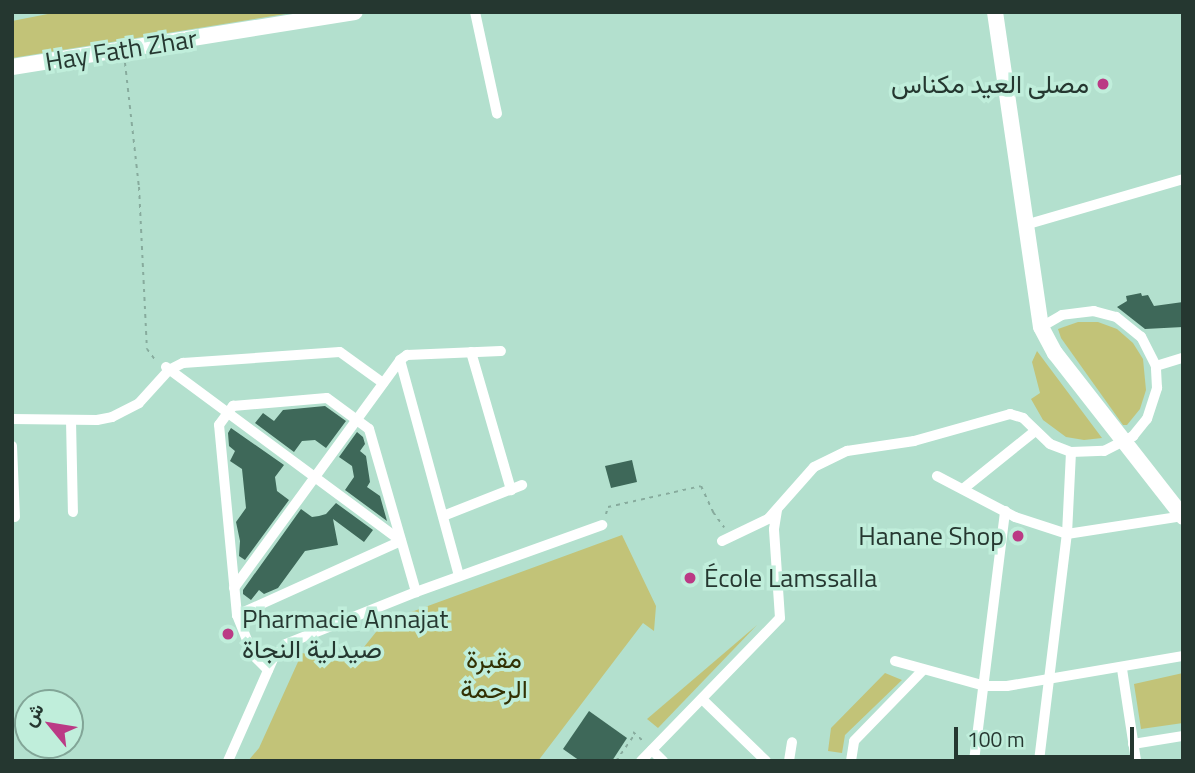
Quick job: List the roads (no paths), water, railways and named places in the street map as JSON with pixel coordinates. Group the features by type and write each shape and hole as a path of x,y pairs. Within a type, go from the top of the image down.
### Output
{"street":[{"name":"Hay Fath Zhar","path":"12,67 355,12"},
{"path":"475,12 497,114"},
{"path":"995,12 1041,327 1055,353 1183,516"},
{"path":"1025,225 1183,179"},
{"path":"726,539 768,519 814,467 848,451 915,441 1010,414 1023,418 1034,432 1050,444 1070,452 1093,453 1124,443 1141,428 1152,409 1157,388 1156,366 1142,337 1125,322 1105,313 1073,312 1041,327"},
{"path":"234,588 400,360 407,355 500,351"},
{"path":"12,419 97,420 124,412 139,402 168,369 183,363 340,352 383,383"},
{"path":"471,352 511,489"},
{"path":"1156,366 1183,358"},
{"path":"400,360 460,576"},
{"path":"168,369 401,541"},
{"path":"268,670 253,655 237,615 219,425 233,406 327,398 369,429 416,592"},
{"path":"71,420 73,512"},
{"path":"962,489 1034,432"},
{"path":"12,446 15,517"},
{"path":"1039,761 1051,681 1067,534 1070,452"},
{"path":"937,476 1005,511 1050,530 1067,534 1183,516"},
{"path":"443,516 522,485"},
{"path":"641,761 780,618 774,529 778,509"},
{"path":"974,761 1005,511"},
{"path":"228,761 268,670 280,650 297,638 416,592 602,526"},
{"path":"237,615 401,541"},
{"path":"895,662 985,686 1051,681 1183,656"},
{"path":"1122,669 1136,761"},
{"path":"851,761 854,741 923,670"},
{"path":"702,699 766,761"},
{"path":"1133,744 1183,736"},
{"path":"789,761 792,742"},
{"path":"652,750 663,761"}],"place":[{"name":"مصلى العيد مكناس","path":"1103,84"},
{"name":"Hanane Shop","path":"1018,536"},
{"name":"École Lamssalla","path":"690,578"},
{"name":"Pharmacie Annajat صيدلية النجاة","path":"228,634"}],"park label":[{"name":"مقبرة الرحمة","path":"494,674"}]}
